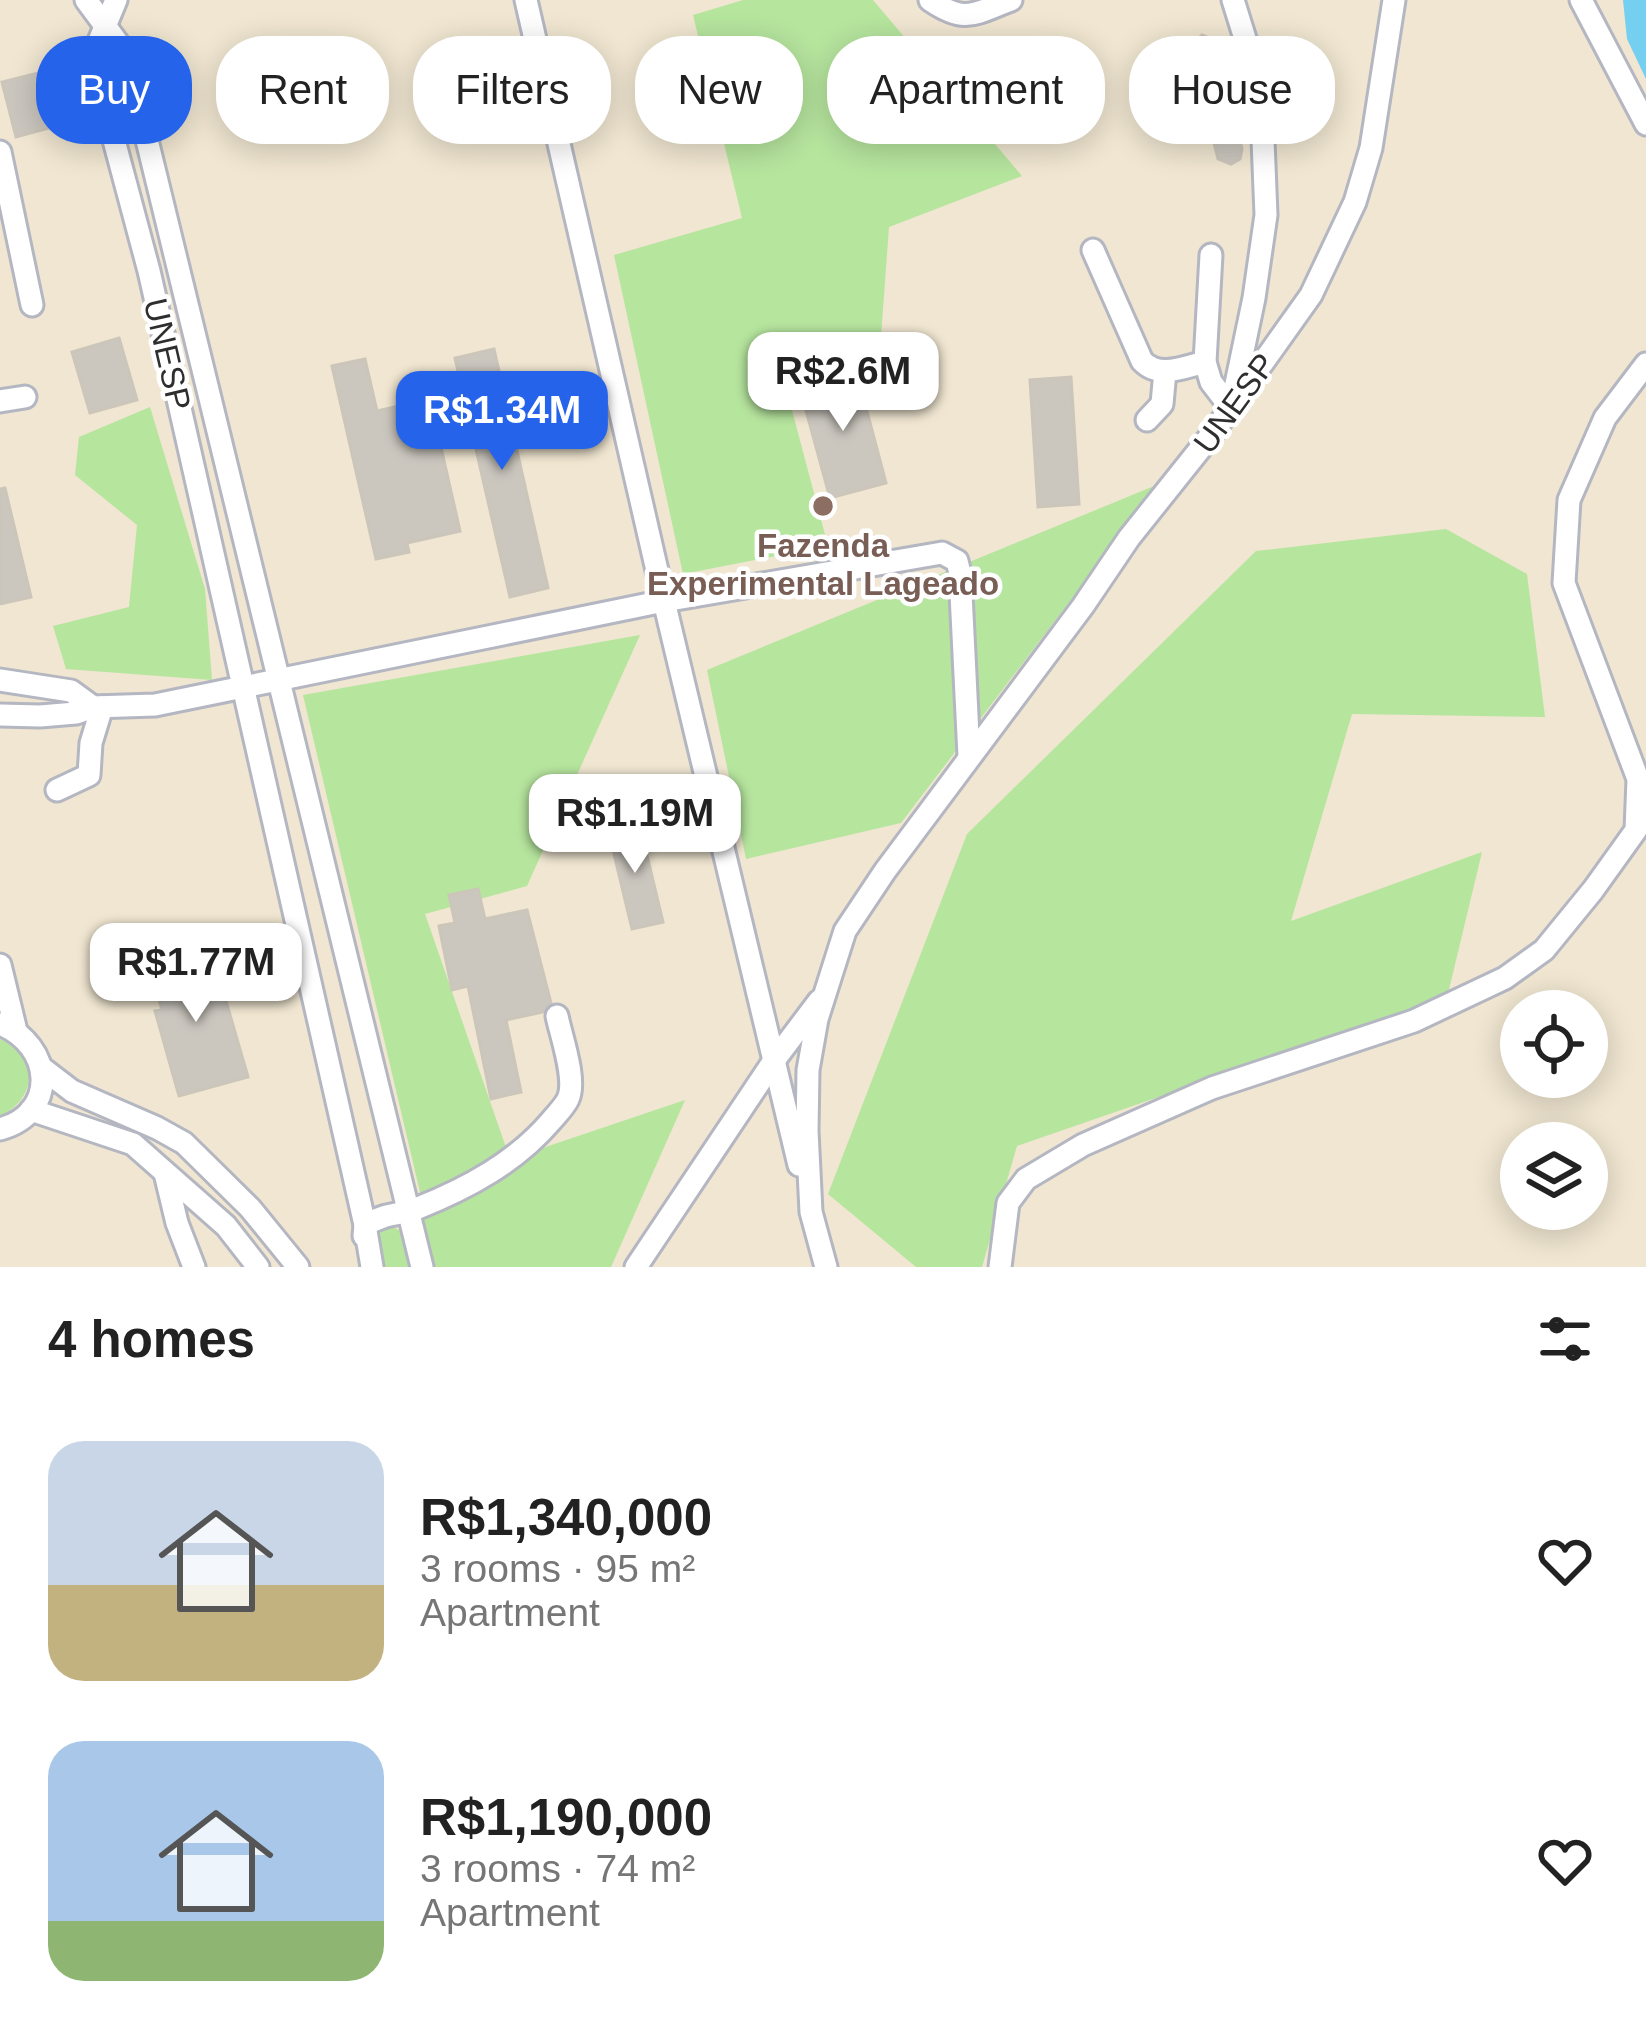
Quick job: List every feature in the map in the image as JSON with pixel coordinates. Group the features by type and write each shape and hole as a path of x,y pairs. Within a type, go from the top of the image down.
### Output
{"street":[{"path":"86,0 106,26"},
{"name":"UNESP","path":"116,0 92,58 149,271 372,1267"},
{"path":"930,0 965,18 1011,0"},
{"path":"1231,408 1266,215 1261,90 1233,0"},
{"name":"UNESP","path":"811,1212 808,1070 817,1019 845,931 1311,295 1355,202 1372,148 1394,0"},
{"path":"1581,0 1646,124"},
{"name":"UNESP","path":"525,6 772,1062 826,1267"},
{"name":"UNESP","path":"106,26 126,54 422,1267"},
{"path":"0,152 32,305"},
{"path":"1093,250 1142,361 1150,369 1165,371 1205,362"},
{"path":"1211,255 1205,362 1211,382 1231,408"},
{"path":"1000,1267 1008,1203 1026,1179 1083,1145 1212,1088 1414,1021 1504,978 1544,950 1615,860 1636,830 1638,779 1564,583 1569,500 1605,418 1646,364"},
{"path":"1147,419 1162,404 1165,371"},
{"path":"0,401 25,397"},
{"path":"13,682 5,693 3,715 154,705 664,601 943,553 957,561 960,573 969,756"},
{"path":"13,682 71,691 98,707"},
{"path":"13,682 33,716"},
{"path":"57,790 89,775 98,707"},
{"path":"0,965 8,1028 28,1040 42,1068 42,1083 31,1110 3,1131"},
{"name":"UNESP","path":"636,1267 772,1062 826,991"},
{"path":"365,1225 396,1211 410,1211 511,1160 539,1134 568,1099 571,1080 557,1016"},
{"path":"42,1068 72,1091 184,1143 250,1208 298,1267"},
{"path":"31,1110 134,1144 226,1226 258,1267"},
{"path":"165,1172 194,1267"},
{"name":"UNESP","path":"359,1267 365,1225"}],"shaded area":[{"name":"Fazenda Experimental Lageado","path":"0,0 1646,0 1646,1267 0,1267"}],"green space":[{"path":"743,0 873,0 903,36 827,36 827,144 995,144 1022,176 889,227 880,350 780,365 828,546 683,574 614,255 742,218 724,144 803,144 803,36 698,36 693,15"},
{"path":"150,407 205,589 212,680 66,669 53,626 129,607 137,525 75,475 79,437"},
{"path":"1159,484 901,823 746,859 707,670"},
{"path":"1446,529 1527,574 1545,717 1352,714 1291,921 1482,852 1446,1002 1017,1146 982,1267 916,1267 828,1194 967,834 1256,551"},
{"path":"640,635 527,886 425,914 510,1159 685,1100 611,1267 428,1267 423,1205 303,695"},
{"path":"0,1039 22,1056 29,1077 22,1099 0,1116"},
{"path":"389,1226 404,1236 413,1267 380,1267 374,1237"}],"water":[{"path":"1623,0 1646,0 1646,79 1627,39"}],"building":[{"path":"36,74 36,132 16,137 2,82"},
{"path":"1214,144 1241,144 1240,159 1231,164 1218,159"},
{"path":"119,338 137,400 90,413 72,352"},
{"path":"494,349 548,588 510,597 455,358"},
{"path":"365,359 377,411 430,399 460,531 407,543 409,552 376,559 332,366"},
{"path":"856,370 886,483 830,498 799,385"},
{"path":"1071,377 1079,504 1038,507 1030,380"},
{"path":"5,488 31,597 0,604 0,489"},
{"path":"639,822 663,922 632,929 608,829"},
{"path":"478,889 485,919 527,910 551,1003 543,1012 506,1020 521,1092 491,1099 468,986 452,990 439,926 455,923 449,895"},
{"path":"205,950 218,996 224,994 248,1077 179,1096 155,1011 162,1010 150,966"}],"place":[{"name":"Fazenda Experimental Lageado","path":"823,506"}]}
